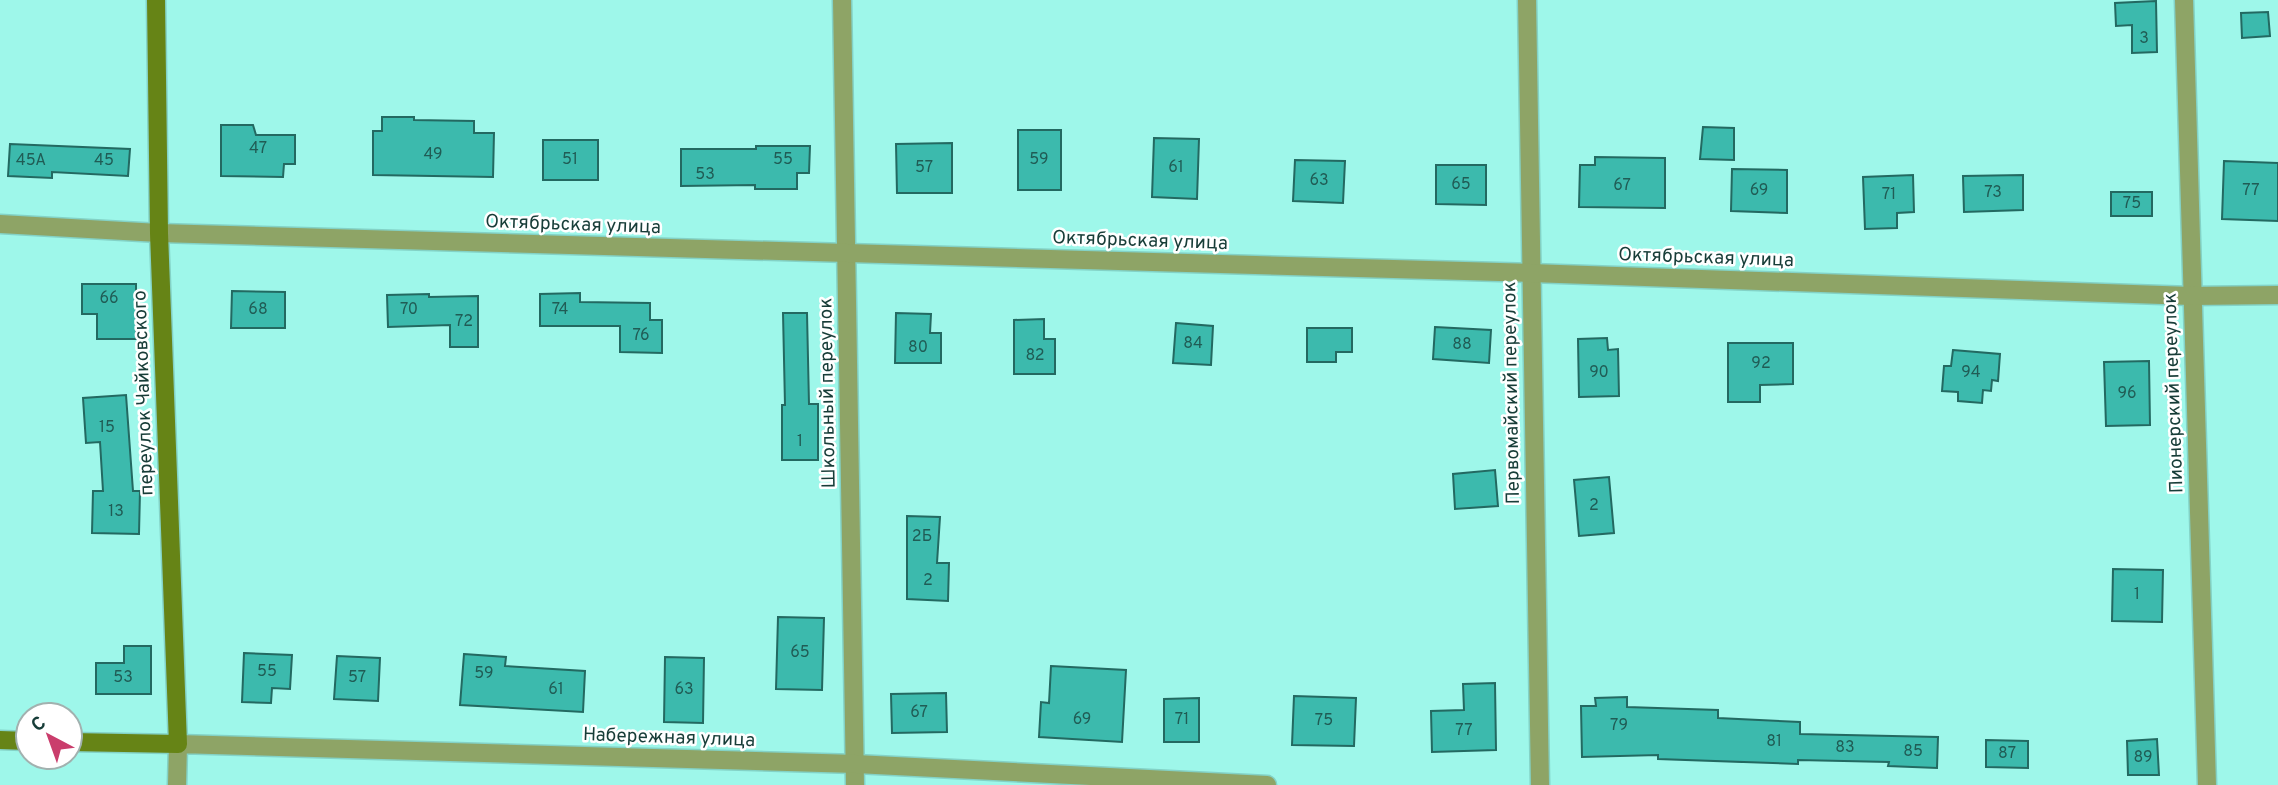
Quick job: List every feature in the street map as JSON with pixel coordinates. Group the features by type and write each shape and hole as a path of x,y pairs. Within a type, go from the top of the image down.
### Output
{"street":[{"name":"переулок Чайковского","path":"156,0 159,233 178,744 177,785"},
{"name":"Школьный переулок","path":"842,0 855,785"},
{"name":"Первомайский переулок","path":"1527,0 1539,785"},
{"name":"Пионерский переулок","path":"2184,0 2207,785"},
{"name":"Октябрьская улица","path":"0,224 159,233 1531,273 2192,296 2278,295"},
{"name":"Набережная улица","path":"84,742 856,764 1267,785"}],"building":[{"path":"2156,1 2157,52 2132,53 2132,25 2116,26 2115,3"},
{"path":"2268,12 2270,36 2242,38 2241,13"},
{"path":"382,117 474,121 474,133 494,133 493,177 373,175 373,131 382,131"},
{"path":"221,125 253,125 256,135 295,135 295,164 284,164 283,177 221,176"},
{"path":"1703,127 1734,128 1734,160 1700,159"},
{"path":"1018,130 1061,130 1061,190 1018,190"},
{"path":"1154,138 1199,139 1197,199 1152,197"},
{"path":"543,140 598,140 598,180 543,180"},
{"path":"952,143 952,193 897,193 896,144"},
{"path":"10,144 130,149 128,176 52,172 52,178 8,176"},
{"path":"756,146 810,146 809,173 797,173 797,189 755,189 755,185 681,186 681,149 756,149"},
{"path":"1595,157 1665,158 1665,208 1579,207 1580,165 1595,165"},
{"path":"1295,160 1345,161 1343,203 1293,201"},
{"path":"2224,161 2278,163 2278,221 2222,219"},
{"path":"1436,165 1486,165 1486,205 1436,204"},
{"path":"1732,169 1787,170 1787,213 1731,211"},
{"path":"1913,175 1914,212 1897,213 1897,228 1865,229 1863,177"},
{"path":"2023,175 2023,210 1964,212 1963,176"},
{"path":"2111,192 2152,192 2152,216 2111,216"},
{"path":"82,284 136,284 136,339 97,339 97,314 82,314"},
{"path":"232,291 285,292 285,328 231,328"},
{"path":"580,293 580,302 650,303 650,320 662,320 662,353 620,352 620,326 540,326 540,294"},
{"path":"429,294 429,297 478,296 478,347 450,347 450,325 388,327 387,295"},
{"path":"783,313 807,313 809,404 818,404 818,460 782,460 782,405 785,405"},
{"path":"896,313 931,314 930,333 941,333 941,363 895,363"},
{"path":"1044,319 1044,339 1055,339 1055,374 1014,374 1014,320"},
{"path":"1176,323 1213,326 1211,365 1173,363"},
{"path":"1435,327 1491,330 1489,363 1433,359"},
{"path":"1307,328 1352,328 1352,352 1336,352 1336,362 1307,362"},
{"path":"1607,338 1608,350 1618,349 1619,396 1579,397 1578,339"},
{"path":"1728,343 1793,343 1793,384 1760,385 1760,402 1728,402"},
{"path":"1953,350 2000,354 1998,381 1992,380 1991,391 1983,390 1982,403 1958,401 1958,392 1942,391 1944,366 1951,366"},
{"path":"2149,361 2150,425 2106,426 2104,362"},
{"path":"126,395 133,491 140,491 139,534 92,533 93,491 103,491 100,442 86,443 83,398"},
{"path":"1495,470 1498,506 1455,509 1453,474"},
{"path":"1609,477 1614,533 1579,536 1574,480"},
{"path":"907,516 940,517 937,563 949,563 948,601 907,599"},
{"path":"2113,569 2163,570 2162,622 2112,621"},
{"path":"778,617 824,618 822,690 776,689"},
{"path":"124,646 151,646 151,694 96,694 96,663 124,663"},
{"path":"244,653 292,655 290,689 272,688 271,703 242,702"},
{"path":"464,654 506,657 505,666 585,671 583,712 460,705"},
{"path":"337,656 380,658 378,701 334,699"},
{"path":"665,657 704,658 703,723 664,722"},
{"path":"1051,666 1126,670 1122,742 1039,737 1041,702 1049,703"},
{"path":"1495,683 1496,750 1432,752 1431,711 1464,710 1463,684"},
{"path":"946,693 947,732 892,733 891,694"},
{"path":"1294,696 1356,698 1354,746 1292,745"},
{"path":"1627,697 1627,707 1718,710 1718,718 1800,722 1800,734 1938,737 1937,768 1888,766 1889,762 1798,760 1798,764 1658,759 1658,755 1582,757 1581,706 1596,706 1595,698"},
{"path":"1199,698 1199,742 1164,742 1164,699"},
{"path":"2157,739 2159,775 2128,775 2127,741"},
{"path":"1986,740 2028,741 2028,768 1986,767"}]}
